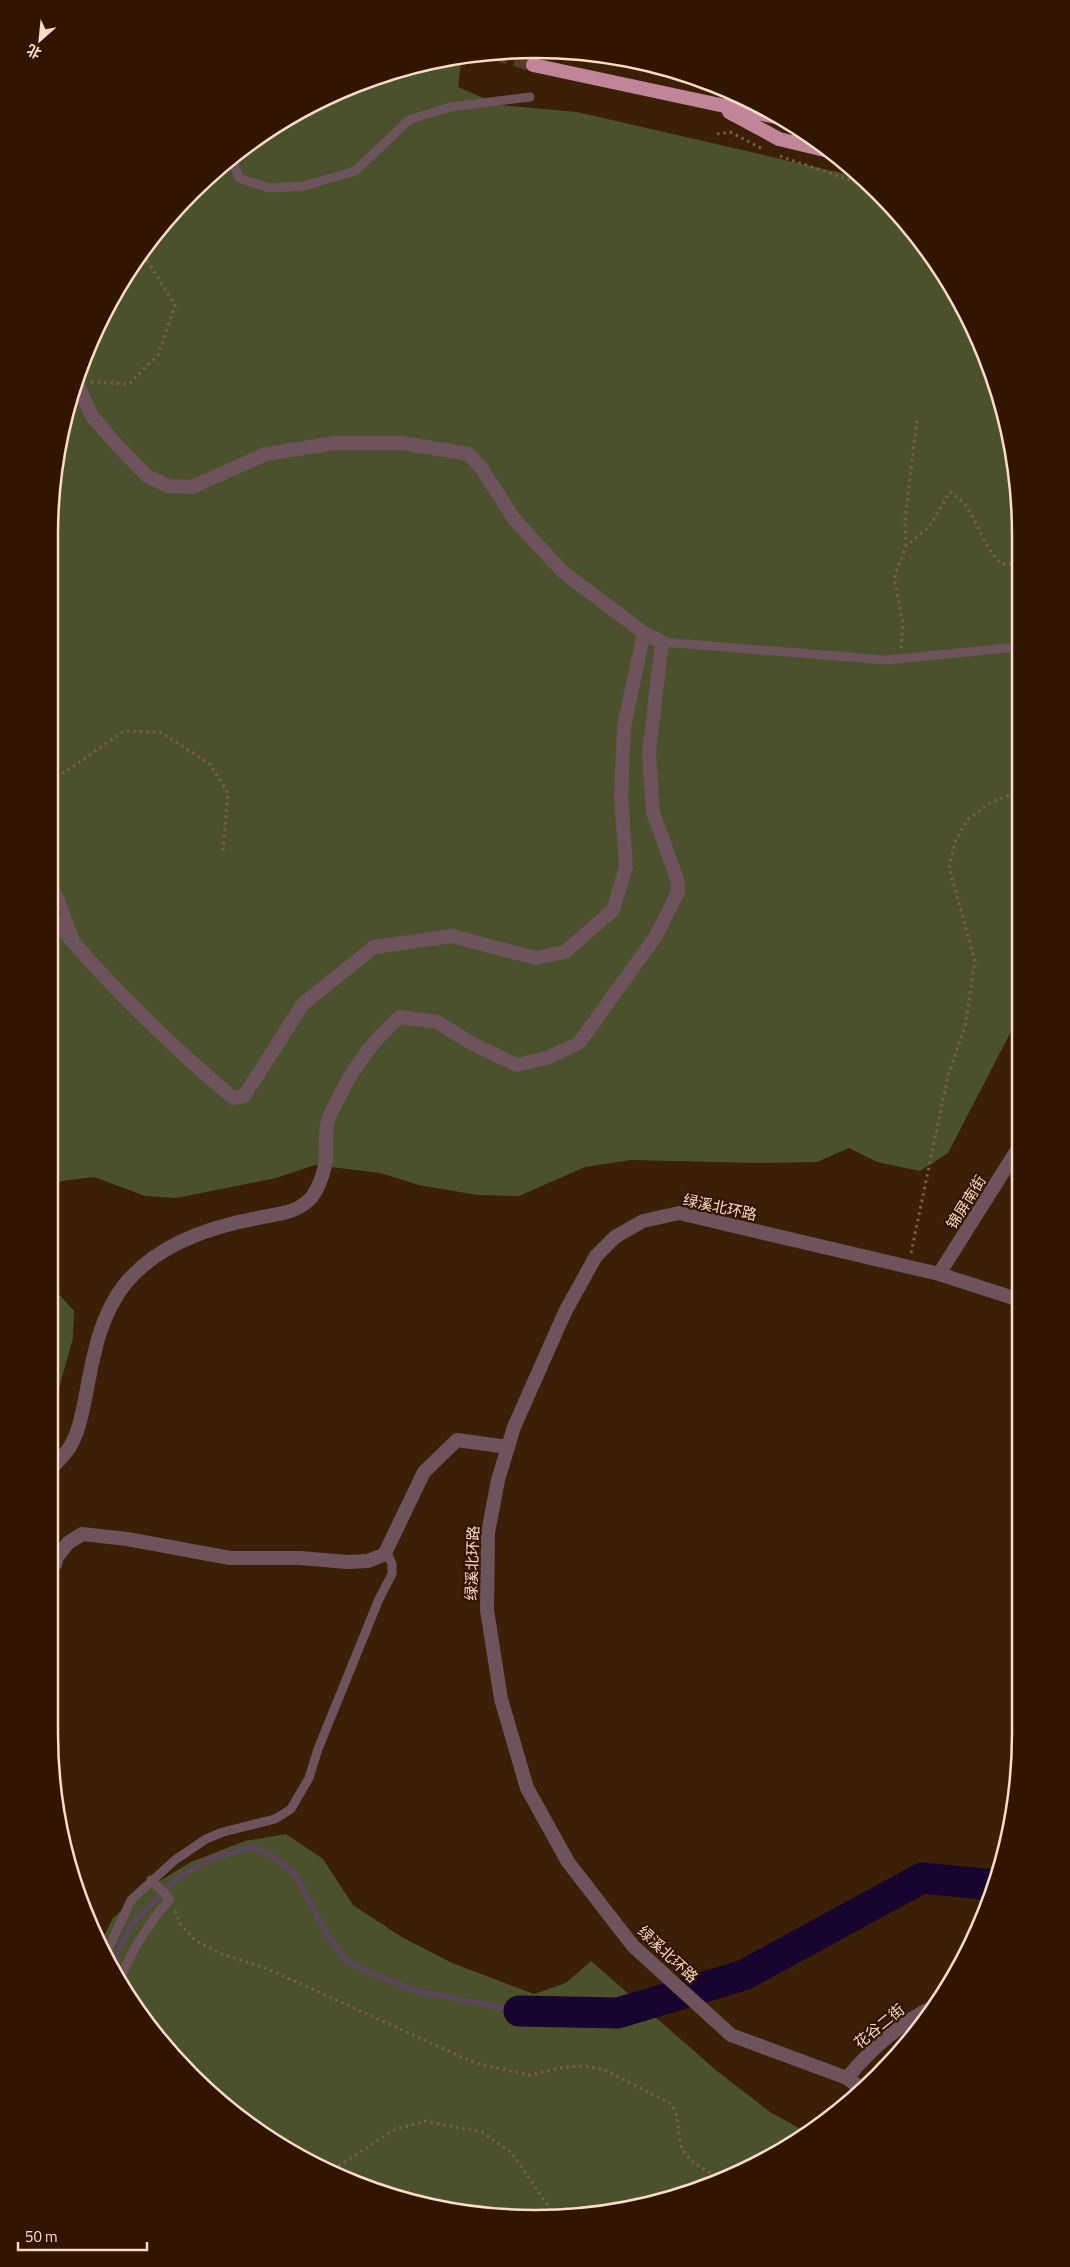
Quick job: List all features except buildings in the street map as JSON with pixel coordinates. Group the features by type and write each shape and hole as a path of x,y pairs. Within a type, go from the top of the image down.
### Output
{"highway":[{"path":"534,65 759,114"},
{"path":"716,105 779,139 813,147"}],"street":[{"path":"58,1460 74,1440 84,1406 94,1352 108,1312 124,1285 146,1263 173,1245 202,1232 238,1222 292,1212 312,1198 326,1159 324,1141 328,1119 363,1054 378,1035 400,1017 438,1022 473,1044 517,1065 548,1058 579,1042 656,936 678,892 677,880 653,812 652,802 649,754 662,642 644,634 563,572 514,519 482,470 469,454 402,443 335,443 266,454 192,487 168,486 147,476 116,444 92,416 82,387"},
{"path":"58,923 78,949 142,1014 233,1098 244,1096 303,1004 374,947 452,936 536,958 565,952 613,910 626,867 621,796 624,726 644,634"},
{"name":"锦屏南街","path":"939,1274 1012,1158"},
{"name":"绿溪北环路","path":"856,2085 846,2078 731,2035 622,1933 568,1862 527,1788 501,1700 487,1610 488,1533 498,1480 514,1427 566,1312 596,1256 615,1237 643,1221 679,1213 939,1274 1012,1297"},
{"path":"58,1556 68,1543 82,1534 128,1539 230,1558 300,1558 347,1562 368,1561 383,1555 386,1551 424,1472 457,1440 508,1447"},
{"name":"花谷二街","path":"846,2078 888,2036 921,2013"}],"lane":[{"path":"234,164 240,178 269,188 304,186 355,171 409,120 450,107 530,97"},
{"path":"662,642 886,660 1012,648"},
{"path":"58,893 78,949"},
{"path":"109,1947 131,1900 175,1860 222,1832 275,1819 291,1809 308,1778 365,1634 392,1574 392,1564 386,1551"},
{"path":"123,1973 130,1955 156,1916 170,1899 153,1882"}],"path":[{"path":"83,382 129,384 158,356 175,305 149,263 145,260"},
{"path":"898,659 903,639 903,623 894,578 906,546 906,520 916,420"},
{"path":"906,546 929,527 950,492 962,499 992,556 1002,564 1012,563"},
{"path":"58,772 64,772 124,731 160,732 210,764 228,794 223,851"},
{"path":"908,1267 948,1076 965,1027 975,960 949,867 956,840 968,819 991,802 1012,794"},
{"path":"170,1899 181,1925 196,1941 222,1954 268,1969 475,2063 529,2075 565,2067 585,2066 605,2070 672,2104 677,2113 680,2142 688,2159 714,2175"},
{"path":"338,2166 394,2130 425,2121 482,2132 512,2153 550,2209"}],"green space":[{"path":"461,64 458,87 500,105 577,112 848,175 873,197 914,244 949,296 976,352 987,382 996,411 1008,473 1012,535 1012,1030 948,1153 920,1171 877,1162 849,1148 817,1162 755,1163 631,1160 585,1167 519,1196 477,1195 419,1185 380,1173 315,1165 276,1178 176,1198 145,1196 94,1177 58,1183 58,535 62,473 74,411 94,352 121,296 156,244 197,197 220,176 244,156 296,121 352,94 382,83 411,74"},
{"path":"58,1293 74,1311 73,1338 58,1392"},
{"path":"286,1834 323,1859 353,1905 400,1936 452,1963 534,1994 566,1983 591,1961 717,2071 770,2112 800,2129 774,2146 718,2173 659,2193 597,2205 535,2210 473,2205 411,2193 352,2173 296,2146 244,2111 197,2070 156,2023 121,1971 104,1936 113,1918 148,1888 191,1862 245,1841"}],"waterway":[{"path":"114,1958 131,1925 175,1880 210,1859 251,1847 273,1856 297,1877 327,1935 346,1960 368,1972 416,1991 519,2011"},
{"path":"519,2011 618,2013 744,1975 922,1878 987,1884"}],"tunnel":[{"path":"513,59 533,65"}]}
